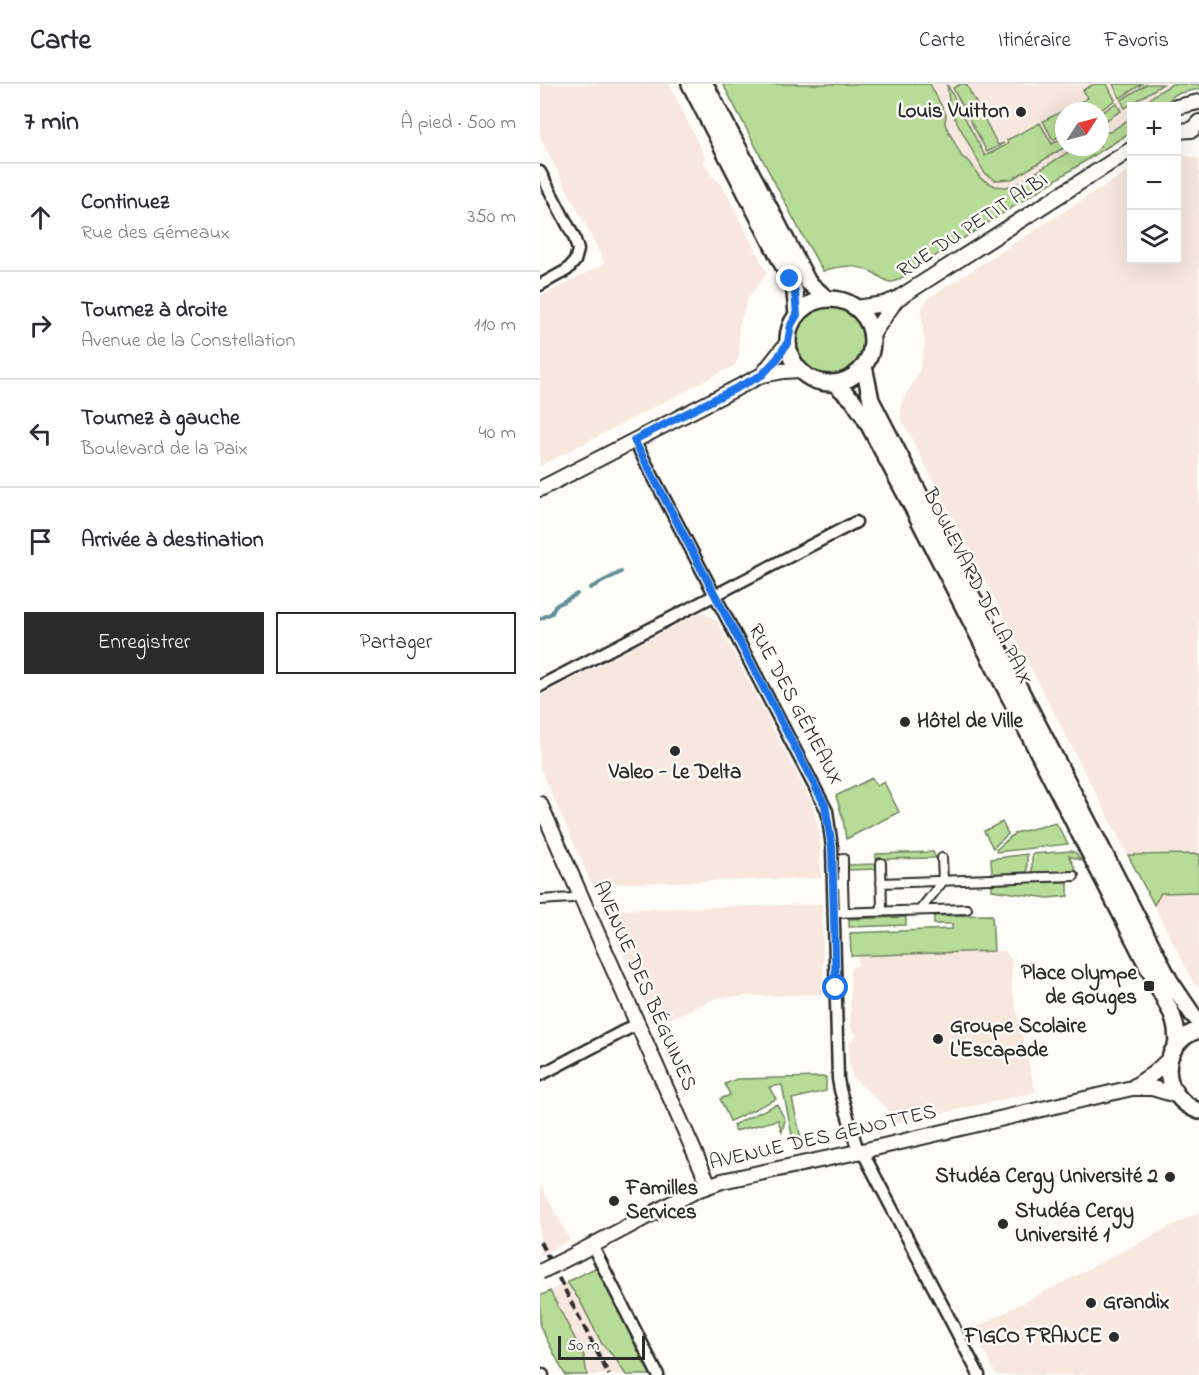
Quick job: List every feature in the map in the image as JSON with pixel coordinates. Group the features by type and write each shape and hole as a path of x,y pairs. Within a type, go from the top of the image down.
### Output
{"main road":[{"path":"690,84 790,279 795,292 797,315"},
{"path":"705,84 808,282 827,299"},
{"path":"827,299 840,300 856,308 867,320 872,335 871,352 864,366 851,378 834,383 816,380 800,370 791,355 788,342 791,325 797,315 812,303 827,299"},
{"name":"BOULEVARD DE LA PAIX","path":"864,366 871,400 1170,981 1193,1016 1199,1021"},
{"name":"BOULEVARD DE LA PAIX","path":"834,383 859,408 915,513 1172,1014 1177,1044"},
{"path":"1199,1030 1177,1044 1170,1058 1169,1080 1176,1095 1185,1104 1199,1111"}],"street":[{"path":"1184,132 1195,128 1199,122"},
{"name":"RUE DU PETIT ALBI","path":"856,308 884,304 897,299 1127,152"},
{"path":"540,172 574,237 578,250 575,261 567,270 540,285"},
{"name":"RUE DU PETIT ALBI","path":"872,335 897,299"},
{"path":"762,375 777,359 788,342"},
{"path":"540,489 762,375 800,370"},
{"name":"RUE DES GÉMEAUX","path":"634,440 825,805 838,884 838,1079 840,1090 860,1151 979,1375"},
{"path":"540,686 856,522"},
{"name":"AVENUE DES BÉGUINES","path":"540,804 577,895 638,1024 709,1185"},
{"path":"838,884 843,858"},
{"path":"920,910 943,881 942,858"},
{"path":"881,863 882,911"},
{"path":"881,883 1074,876"},
{"path":"540,900 577,895"},
{"path":"839,913 967,909"},
{"path":"540,1075 638,1024"},
{"name":"AVENUE DES GENOTTES","path":"1132,1088 1154,1073 1170,1058"},
{"name":"AVENUE DES GENOTTES","path":"540,1272 709,1185 1132,1088 1152,1088 1176,1095"},
{"path":"592,1245 658,1375"}],"shaded area":[{"path":"540,84 669,84 706,159 703,161 711,175 722,185 767,273 748,298 739,325 739,356 735,365 540,466 540,297 605,263 540,137"},
{"path":"729,84 1178,84 1156,102 1127,102 1127,125 1109,136 1109,102 1055,102 1055,156 1079,156 904,267"},
{"path":"1181,155 1196,158 1199,162 1199,854 1128,855 901,418 901,403 918,375 925,345 921,312 927,299 1127,172 1127,264 1181,264"},
{"path":"701,612 717,621 812,803 820,836 821,878 592,884 540,767 540,696"},
{"path":"1199,892 1199,987 1194,984 1154,905 1161,893"},
{"path":"822,904 824,994 718,997 655,1025 604,910"},
{"name":"Groupe Scolaire L'Escapade","path":"1005,951 1011,959 1012,990 1035,1092 894,1124 887,1108 853,1078 849,1063 849,1044 857,1035 851,1029 850,970 858,966 858,956"},
{"path":"540,1184 570,1240 540,1255"},
{"path":"1199,1212 1199,1375 996,1375 973,1329"},
{"path":"593,1269 647,1375 565,1375 540,1326 540,1296"}],"green space":[{"path":"723,84 930,84 946,115 945,124 962,157 970,162 980,178 995,186 1006,187 1018,184 1062,156 1093,156 895,281 885,280 868,270 855,267 823,271"},
{"path":"947,84 985,156 1008,144 1007,140 1040,123 1052,144 1055,142 1055,153 1012,179 995,180 985,174 950,109"},
{"path":"966,84 998,145 1004,143 987,152 953,88"},
{"path":"1094,84 1107,84 1115,100 1109,104 1109,102 1080,102 1088,98 1083,90"},
{"path":"1113,84 1142,84 1120,98"},
{"path":"1147,84 1163,84 1134,102 1127,102 1125,108 1121,100"},
{"path":"1172,84 1199,84 1199,89 1176,94 1167,102 1147,102"},
{"path":"1116,103 1121,111 1109,118 1109,108"},
{"path":"1055,115 1055,139 1053,140 1043,121"},
{"path":"1127,121 1127,135 1109,146 1109,132"},
{"path":"831,305 851,311 861,321 867,341 861,361 851,371 831,377 811,371 801,361 795,341 801,321 811,311"},
{"path":"872,778 877,786 884,782 899,812 846,839 836,796"},
{"path":"1002,822 1008,834 993,848 984,831"},
{"path":"1056,823 1068,844 997,852 996,850 1015,833"},
{"path":"1071,851 1076,853 1081,860 1069,856 1077,872 1032,872 1032,854"},
{"path":"933,852 936,858 876,859 876,854"},
{"path":"1027,854 1027,872 992,874 991,859"},
{"path":"1199,854 1199,892 1161,893 1154,905 1128,855"},
{"path":"876,864 876,869 847,870 847,865"},
{"path":"992,881 1068,882 1068,896 1048,898 992,890"},
{"path":"992,915 994,951 851,956 850,933 952,929 952,924 934,924 934,916"},
{"path":"906,917 906,925 849,927 849,919"},
{"path":"826,1077 826,1091 792,1099 801,1138 793,1140 782,1085 769,1087 776,1099 730,1121 720,1099 730,1095 725,1084 737,1079"},
{"path":"777,1104 785,1120 782,1132 778,1120 735,1131 733,1125"},
{"path":"597,1267 654,1375 626,1375 602,1344 580,1301 567,1282"},
{"path":"550,1291 584,1356 587,1375 565,1375 540,1326 540,1296"}],"waterway":[{"path":"590,588 621,572"},
{"path":"540,619 552,613 555,606 577,594"}],"railway":[{"path":"540,1242 609,1375"}],"place":[{"name":"Louis Vuitton","path":"1021,112"},
{"name":"Hôtel de Ville","path":"905,722"},
{"name":"Valeo - Le Delta","path":"675,751"},
{"name":"Place Olympe de Gouges","path":"1149,986"},
{"name":"Groupe Scolaire L'Escapade","path":"938,1039"},
{"name":"Studéa Cergy Université 2","path":"1170,1177"},
{"name":"Familles Services","path":"614,1201"},
{"name":"Studéa Cergy Université 1","path":"1003,1224"},
{"name":"Grandix","path":"1091,1303"},
{"name":"FIGCO FRANCE","path":"1114,1337"}],"route":[{"path":"790,279 797,301 797,315 791,325 788,342 771,366 762,375 634,440 825,805 829,817 832,847 836,988"}]}
